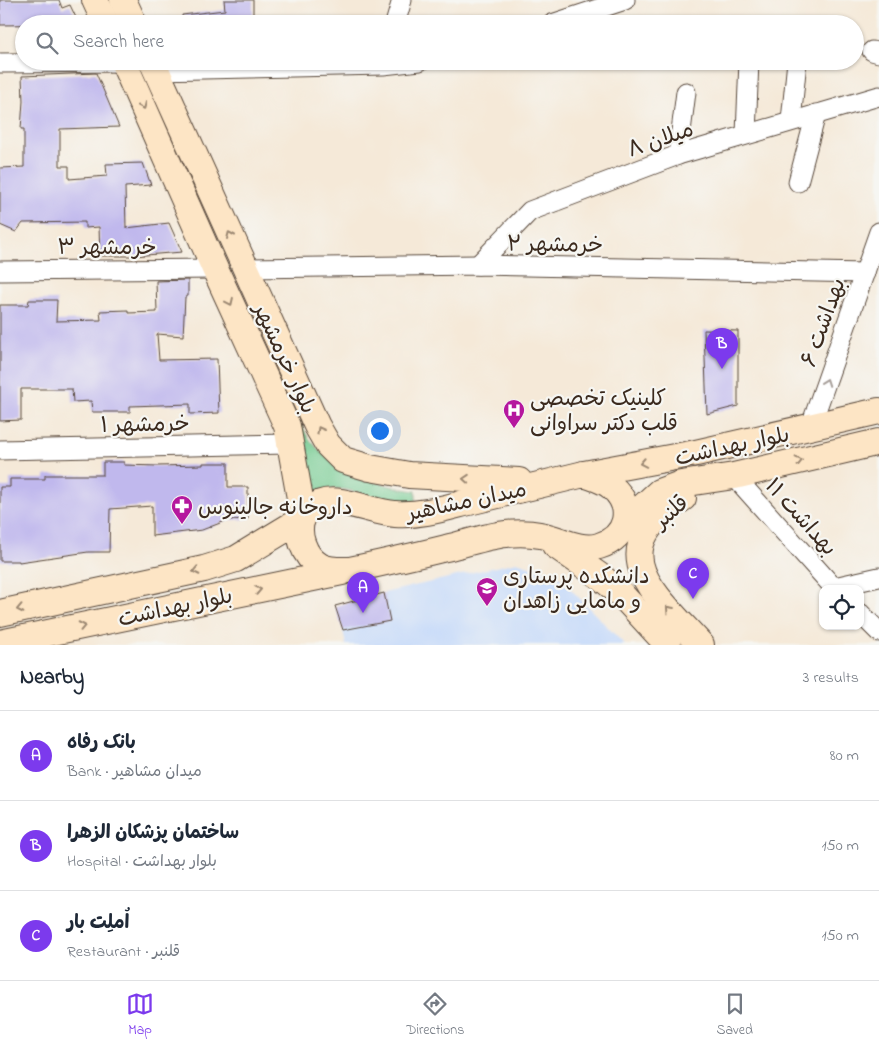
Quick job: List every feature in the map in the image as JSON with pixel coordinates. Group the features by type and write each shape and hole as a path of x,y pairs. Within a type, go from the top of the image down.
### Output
{"main road":[{"path":"96,0 102,15"},
{"path":"123,0 130,15"},
{"name":"بلوار خرمشهر","path":"127,70 287,426 303,517"},
{"name":"بلوار خرمشهر","path":"156,70 245,268 328,445 344,460 370,468 408,475 550,483"},
{"path":"215,269 245,268"},
{"name":"بلوار بهداشت","path":"584,474 696,453 879,411"},
{"name":"بلوار بهداشت","path":"626,522 659,492 681,484 734,476 879,442"},
{"path":"584,474 602,480 618,494 624,507 626,522"},
{"name":"میدان مشاهیر","path":"584,474 416,514 387,514 331,501 317,505 303,517 301,534 307,554 314,562 327,569 350,570 505,534 540,535 583,547 598,546 612,539 620,532 626,522"},
{"name":"قلنبر","path":"701,645 650,589 640,565 640,554 641,543 655,519 666,509 707,481"},
{"name":"بلوار بهداشت","path":"0,613 204,569 236,559 303,517"},
{"path":"540,535 601,577 621,594 668,645"},
{"name":"بلوار بهداشت","path":"0,643 190,602 305,581 350,570"}],"street":[{"path":"398,15 402,0"},
{"path":"579,15 625,0"},
{"path":"0,63 15,63"},
{"path":"746,134 748,70"},
{"path":"791,121 796,70"},
{"path":"678,155 686,92"},
{"name":"میلان ۸","path":"478,265 530,211 678,155 879,96"},
{"path":"798,182 816,114"},
{"name":"بهداشت ۶","path":"810,428 879,232"},
{"name":"خرمشهر ۲","path":"245,268 478,265 865,273"},
{"name":"خرمشهر ۳","path":"0,271 215,269"},
{"name":"خرمشهر ۱","path":"0,450 290,444"},
{"name":"بهداشت ۱۱","path":"734,476 831,585"},
{"path":"846,585 879,577"},
{"path":"864,618 879,632"}],"shaded area":[{"name":"دانشکده پرستاری و مامایی زاهدان","path":"517,562 557,575 625,645 346,645 343,630 390,621 384,593"}],"green space":[{"path":"294,406 303,429 320,451 345,468 373,481 416,491 416,501 389,501 339,489 321,491 310,495 289,408"}],"building":[{"path":"0,0 59,0 62,8 70,5 75,15 15,15 15,25 0,25"},
{"path":"224,0 253,0 253,15 182,15 225,10"},
{"path":"96,73 119,127 60,129 60,166 69,166 69,179 107,176 106,164 143,163 151,185 125,187 126,228 169,223 182,252 134,256 100,256 99,227 85,228 85,222 23,223 16,232 0,225 0,168 24,167 24,129 21,129 22,76"},
{"path":"188,280 183,336 157,334 159,360 217,359 219,413 190,414 190,404 130,406 130,412 92,412 91,401 73,402 72,389 21,389 21,420 0,421 0,305 28,305 29,300 57,300 56,321 101,320 100,311 128,310 128,313 157,312 156,281"},
{"path":"704,330 738,331 738,406 707,414"},
{"path":"103,462 124,462 124,465 157,466 228,463 228,487 248,487 248,519 228,520 202,530 152,536 152,506 110,509 109,552 88,552 19,562 0,561 0,487 10,487 10,479 45,479 45,475 103,475"},
{"path":"384,593 390,621 343,630 335,606"}],"place":[{"name":"ساختمان پزشکان الزهرا","path":"722,369"},
{"name":"کلینیک تخصصی قلب دکتر سراوانی","path":"514,429"},
{"name":"داروخانه جالینوس","path":"182,525"},
{"name":"اُملِت بار","path":"693,599"},
{"name":"دانشکده پرستاری و مامایی زاهدان","path":"487,607"},
{"name":"بانک رفاه","path":"363,613"}]}
